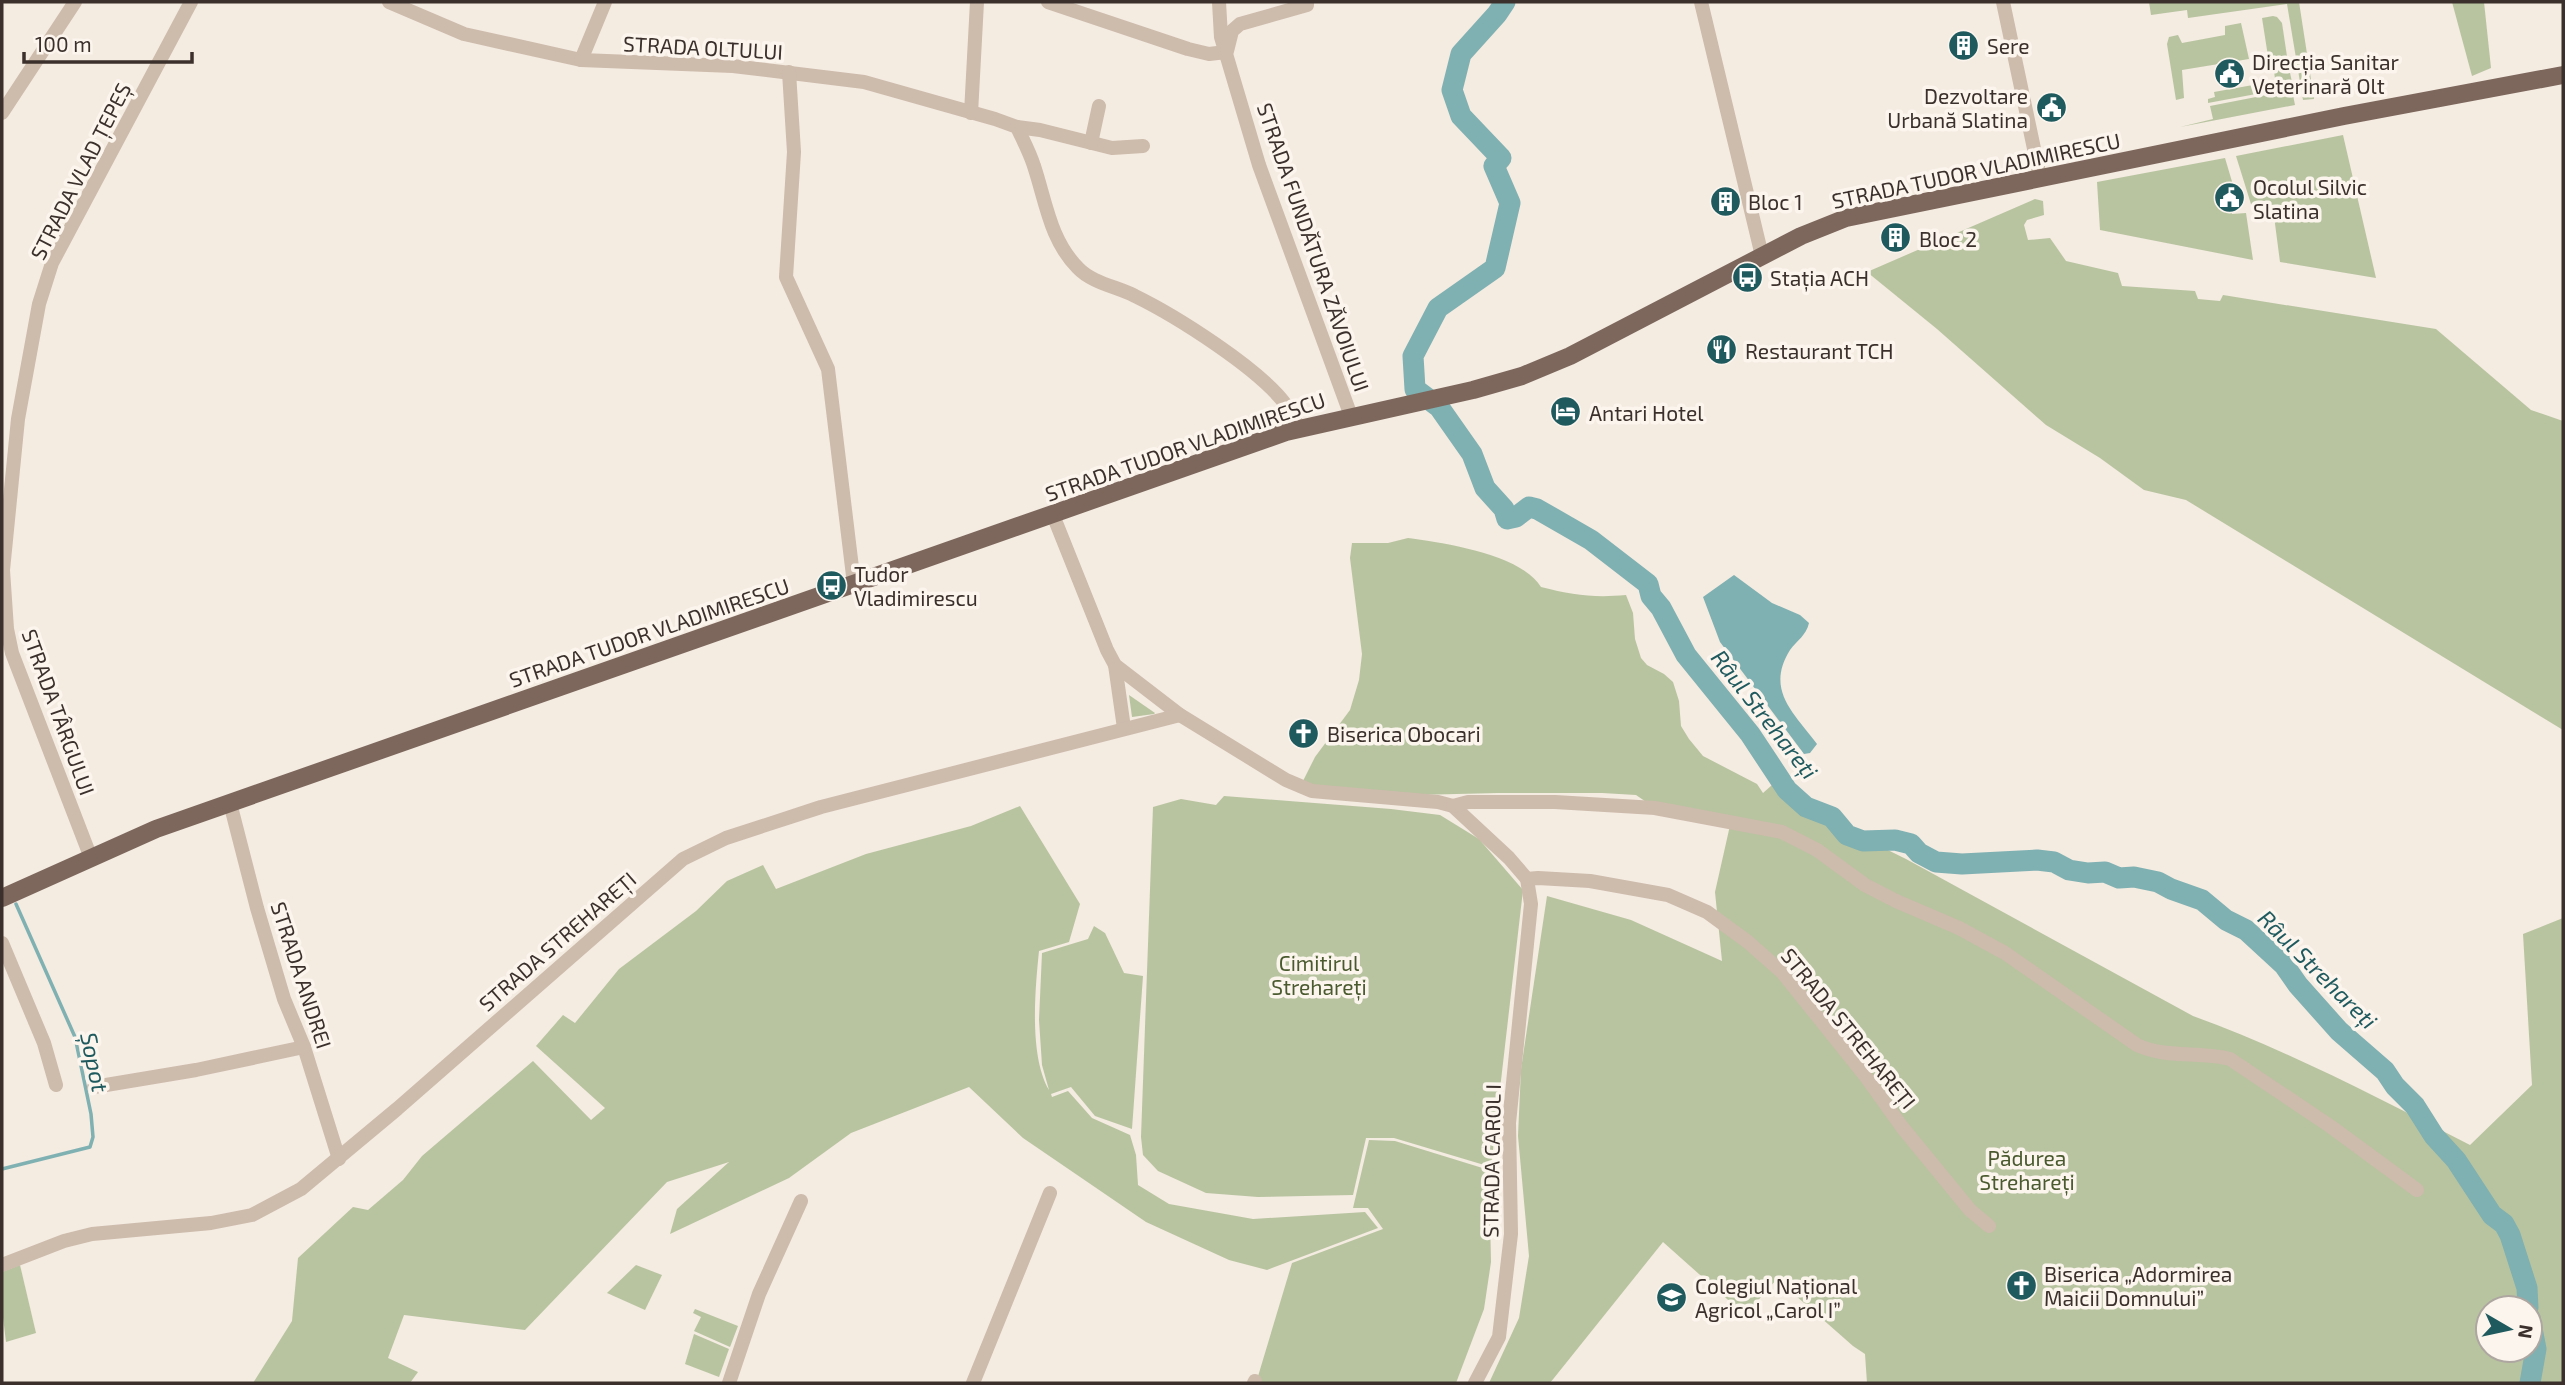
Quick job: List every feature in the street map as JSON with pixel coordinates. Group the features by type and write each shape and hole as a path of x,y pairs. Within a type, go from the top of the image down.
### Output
{"main road":[{"name":"STRADA TUDOR VLADIMIRESCU","path":"2,898 156,829 1299,429 1473,390 1522,376 1570,356 1801,236 1846,218 2333,118 2563,75"}],"street":[{"path":"2,113 75,2"},
{"name":"STRADA VLAD ȚEPEȘ","path":"4,534 18,419 39,304 52,263 191,2"},
{"name":"STRADA OLTULUI","path":"388,2 464,34 581,60 733,66 864,82 1017,127 1112,148 1137,144 1143,146"},
{"path":"581,60 605,2"},
{"path":"971,113 976,2"},
{"path":"1048,2 1188,50 1209,54 1226,52 1232,31 1240,24 1307,5 1307,2"},
{"path":"1099,18 1101,2"},
{"name":"STRADA FUNDĂTURA ZĂVOIULUI","path":"1219,2 1221,37 1259,165 1320,325 1350,416"},
{"path":"1701,2 1762,256"},
{"path":"2003,2 2040,177"},
{"path":"789,72 794,152 786,277 828,369 854,584"},
{"path":"1091,143 1099,106"},
{"path":"1017,127 1034,166 1055,233 1079,269 1166,313 1240,362 1282,399 1299,429"},
{"path":"1053,514 1115,665 1124,728"},
{"name":"STRADA TÂRGULUI","path":"4,534 3,589 12,653 91,858"},
{"path":"1115,665 1180,715 1286,780 1312,791 1438,802 1454,806 1510,858 1527,880"},
{"name":"STRADA STREHAREȚI","path":"2,1265 64,1241 92,1234 191,1225 252,1215 301,1189 683,859 726,838 821,807 1180,715"},
{"path":"1454,806 1468,802 1555,802 1655,808 1782,832 1817,850 1865,884 1896,901 1959,928 2005,953 2137,1045 2155,1052 2213,1055 2230,1059 2417,1189"},
{"name":"STRADA ANDREI","path":"230,803 276,973 304,1047 338,1159"},
{"name":"STRADA STREHAREȚI","path":"1527,880 1538,878 1590,881 1668,895 1707,912 1748,942 1782,972 1910,1138 1970,1210 1989,1226"},
{"name":"STRADA CAROL I","path":"1475,1383 1499,1337 1511,1234 1508,1124 1531,904 1527,880"},
{"path":"2,943 44,1043 56,1084"},
{"path":"94,1087 196,1070 304,1047"},
{"path":"972,1383 1051,1193"},
{"path":"729,1383 759,1294 801,1201"}],"green space":[{"path":"2149,2 2299,2 2314,99 2303,100 2287,4 2188,18 2187,10 2151,15"},
{"path":"2452,2 2484,2 2491,68 2472,76"},
{"path":"2273,16 2282,23 2288,63 2287,66 2270,69 2262,18"},
{"path":"2241,23 2249,59 2182,70 2184,98 2176,100 2167,44 2169,37 2178,35 2182,43 2225,35 2225,26"},
{"path":"2289,68 2293,87 2208,103 2208,99 2215,97 2214,92 2253,85 2254,90 2276,86 2274,71"},
{"path":"2292,90 2295,105 2180,127 2213,119 2210,106"},
{"path":"2343,135 2376,278 2280,262 2274,216 2255,217 2236,156"},
{"path":"2225,158 2233,185 2218,187 2220,210 2231,208 2232,214 2246,213 2253,260 2100,230 2097,182"},
{"path":"2035,199 2043,201 2044,215 2027,220 2024,225 2028,240 2050,238 2066,261 2118,273 2122,286 2195,291 2198,299 2220,301 2223,295 2436,329 2531,410 2563,421 2563,730 2186,500 2144,490 2100,458 2046,425 1937,329 1867,272"},
{"name":"Pădurea Strehareți","path":"1408,538 1441,543 1500,558 1517,566 1541,587 1583,595 1626,595 1633,613 1635,639 1641,658 1673,682 1679,701 1681,726 1703,756 1757,784 1763,793 1780,778 1837,825 1906,859 2193,1016 2299,1060 2470,1145 2532,1085 2523,934 2563,918 2563,1383 1867,1383 1865,1354 1777,1279 1745,1315 1663,1242 1550,1383 1489,1383 1519,1318 1529,1256 1518,1136 1521,1069 1547,896 1631,920 1722,961 1715,892 1731,821 1655,808 1636,795 1498,793 1374,796 1300,787 1315,757 1350,710 1359,680 1362,654 1350,558 1352,543 1388,543"},
{"path":"1129,695 1155,713 1132,717"},
{"name":"Cimitirul Strehareți","path":"1224,796 1440,815 1479,839 1523,890 1491,1167 1394,1138 1366,1138 1353,1195 1258,1197 1206,1193 1158,1171 1143,1155 1141,1137 1153,807 1181,799 1216,805"},
{"path":"1020,806 1080,904 1069,942 1039,951 1035,1003 1036,1041 1038,1059 1049,1090 1042,1065 1039,1020 1042,953 1088,939 1094,926 1105,933 1124,973 1143,976 1132,1129 1095,1116 1071,1087 1051,1094 1052,1097 1068,1091 1092,1118 1130,1135 1136,1155 1138,1185 1169,1204 1253,1219 1365,1212 1378,1228 1267,1270 1229,1260 1146,1222 1023,1138 969,1087 851,1133 789,1178 670,1234 677,1209 729,1162 667,1182 525,1330 404,1315 388,1358 418,1372 410,1383 253,1383 292,1321 298,1258 353,1207 368,1210 403,1180 422,1156 533,1061 591,1120 605,1108 536,1046 563,1015 575,1023 619,969 696,911 727,881 763,865 776,889 866,854 971,826"},
{"path":"1369,1140 1395,1141 1489,1170 1491,1262 1484,1309 1456,1383 1256,1383 1292,1263 1383,1229 1368,1208 1353,1208"},
{"path":"20,1265 36,1333 6,1342 2,1309 2,1272"},
{"path":"636,1265 662,1275 645,1310 607,1293"},
{"path":"695,1309 738,1326 730,1347 694,1331 701,1317 693,1313"},
{"path":"694,1334 729,1349 719,1377 685,1364"}],"water":[{"path":"1734,575 1772,603 1800,615 1809,623 1804,635 1790,650 1780,677 1781,689 1792,711 1817,744 1810,753 1804,754 1720,642 1703,597"}],"waterway":[{"name":"Râul Strehareți","path":"1505,2 1461,54 1452,90 1461,116 1501,158 1494,166 1510,203 1495,268 1438,308 1413,356 1415,389 1439,407 1472,454 1485,488 1504,509 1507,519 1516,517 1529,507 1537,509 1591,540 1648,584 1651,596 1661,608 1686,655 1750,734 1787,790 1806,807 1832,817 1847,835 1863,841 1895,840 1911,844 1919,853 1936,862 1962,864 2037,860 2054,862 2069,870 2105,872 2119,878 2134,877 2158,882 2202,900 2226,920 2246,930 2284,965 2339,1031 2385,1071 2395,1086 2415,1106 2434,1136 2456,1160 2492,1215 2504,1224 2510,1235 2527,1294"},
{"name":"Șopot","path":"2,1169 90,1147 93,1137 91,1114 75,1037 16,904"},
{"name":"Râul Strehareți","path":"2530,1383 2533,1364"}],"place":[{"name":"Sere","path":"1964,45"},
{"name":"Direcția Sanitar Veterinară Olt","path":"2229,73"},
{"name":"Dezvoltare Urbană Slatina","path":"2051,107"},
{"name":"Ocolul Silvic Slatina","path":"2230,198"},
{"name":"Bloc 1","path":"1725,201"},
{"name":"Bloc 2","path":"1896,238"},
{"name":"Stația ACH","path":"1747,277"},
{"name":"Restaurant TCH","path":"1722,350"},
{"name":"Antari Hotel","path":"1566,412"},
{"name":"Tudor Vladimirescu","path":"831,585"},
{"name":"Biserica Obocari","path":"1304,733"},
{"name":"Biserica „Adormirea Maicii Domnului”","path":"2021,1285"},
{"name":"Colegiul Național Agricol „Carol I”","path":"1672,1297"}]}
